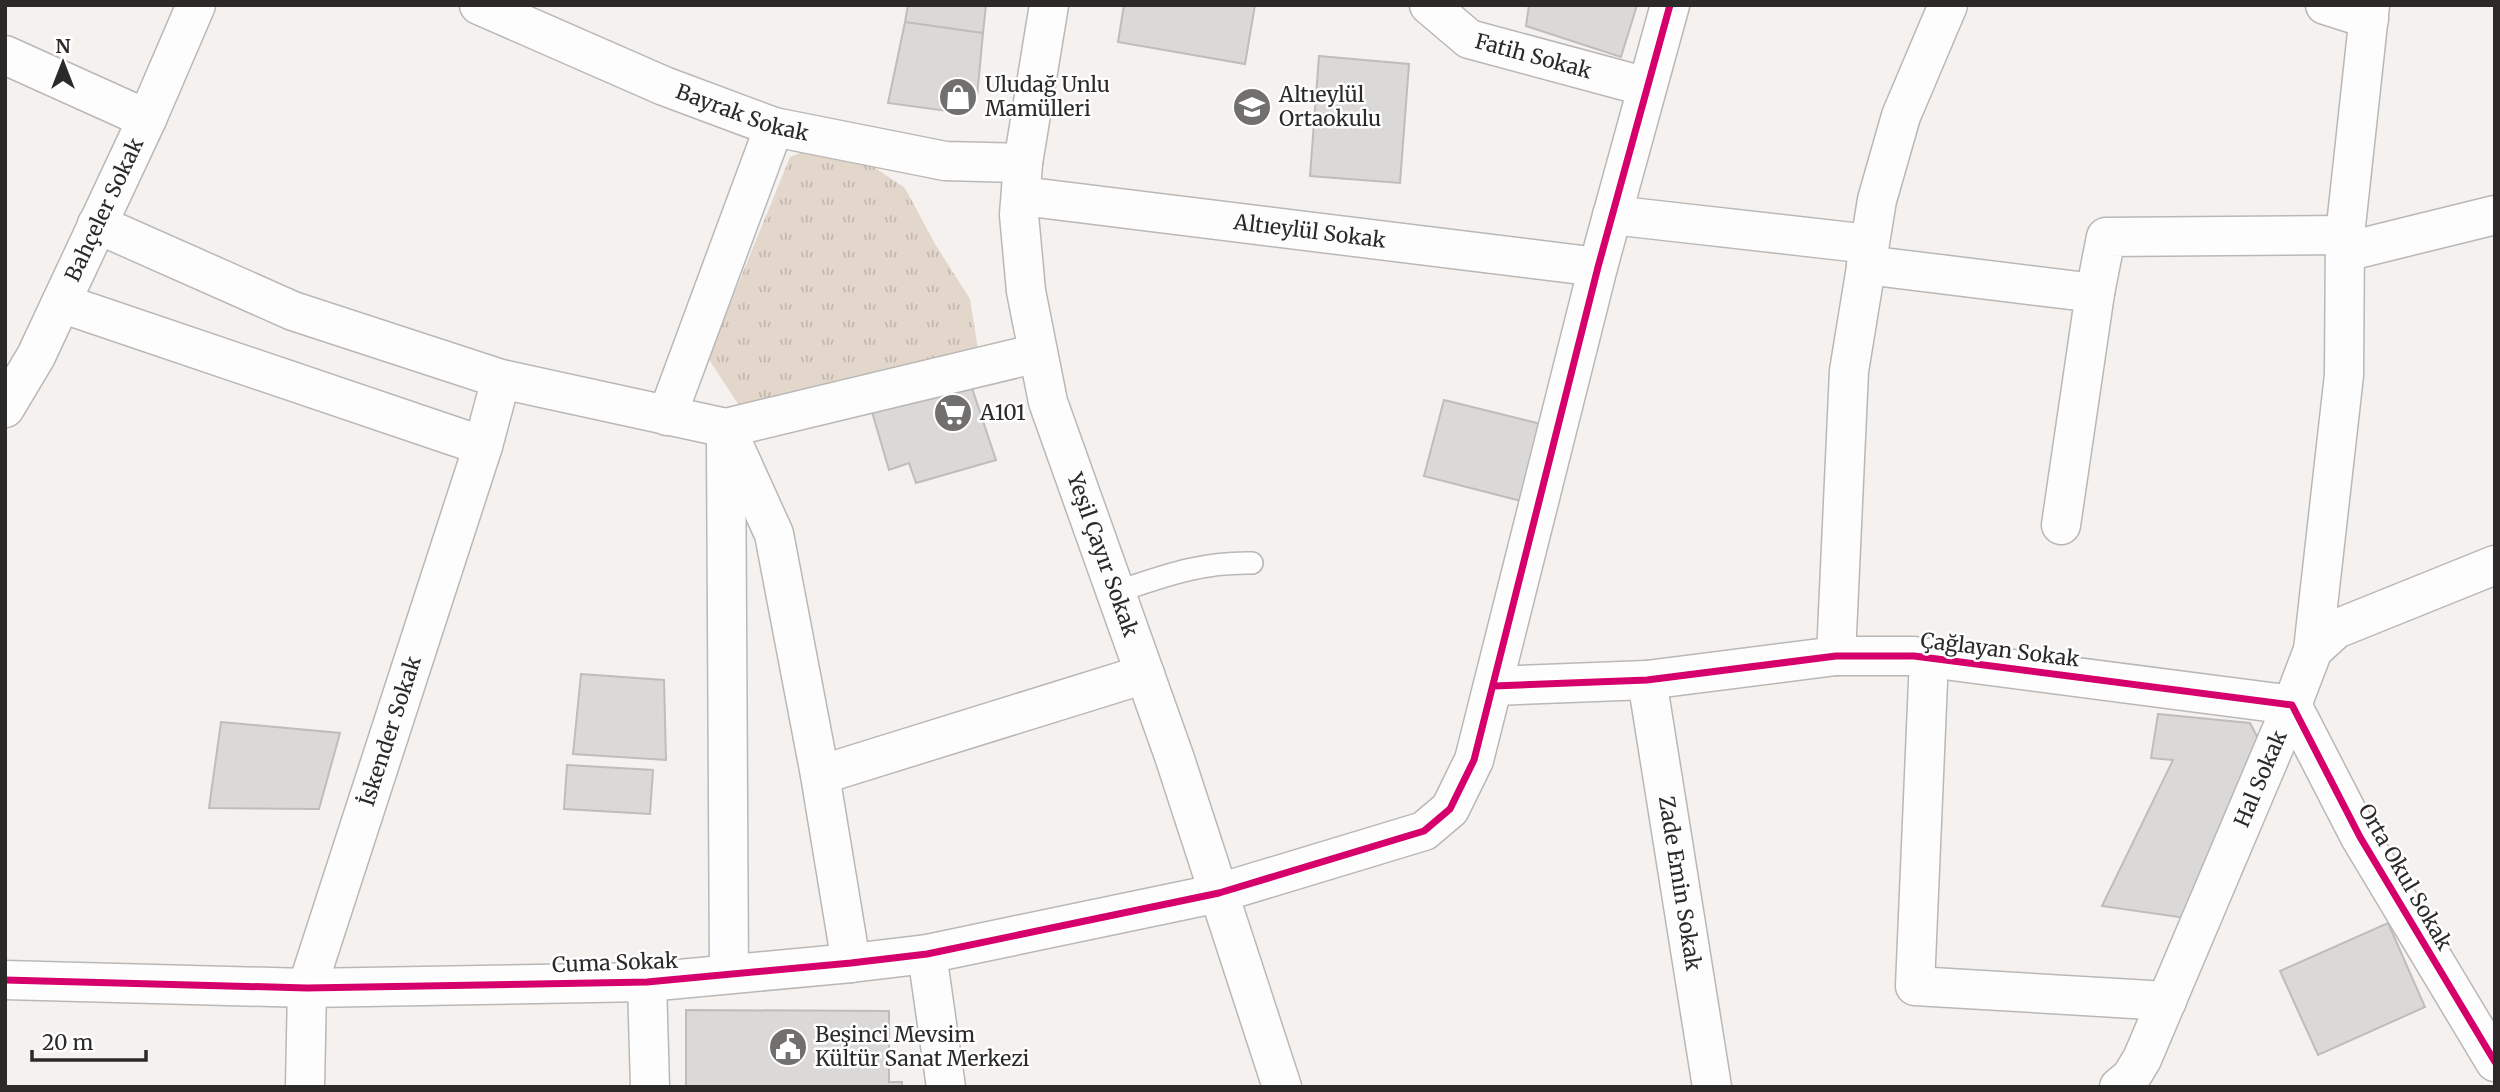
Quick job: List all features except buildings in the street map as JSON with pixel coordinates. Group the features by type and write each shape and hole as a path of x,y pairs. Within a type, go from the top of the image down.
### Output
{"street":[{"name":"Bahçeler Sokak","path":"5,408 21,351 61,303 147,119 196,5"},
{"name":"Bayrak Sokak","path":"479,5 664,86 775,127 945,161 1023,180"},
{"name":"Yeşil Çayır Sokak","path":"1049,5 1019,215 1026,291 1048,402 1145,674 1282,1087"},
{"name":"Cuma Sokak","path":"5,980 307,988 647,982 851,963 927,954 1219,893 1424,831 1450,809 1474,760 1598,267 1670,5"},
{"path":"1836,656 1849,371 1877,200 1901,116 1948,5"},
{"path":"2313,650 2344,375 2345,244 2369,12 2325,5"},
{"name":"Fatih Sokak","path":"1449,13 1469,39 1647,87"},
{"path":"5,55 147,119"},
{"path":"667,416 775,127"},
{"name":"Altıeylül Sokak","path":"1023,180 1598,267"},
{"path":"1612,215 2095,293"},
{"path":"2061,525 2095,293 2106,237 2345,244 2495,215"},
{"path":"97,223 293,311 501,379 726,428 1038,353"},
{"path":"61,303 483,446"},
{"name":"İskender Sokak","path":"305,1087 307,988 483,446 501,379"},
{"path":"726,428 774,534 820,775 851,963"},
{"path":"726,428 729,974"},
{"name":"Hal Sokak","path":"2135,1078 2313,650 2336,629 2495,565"},
{"name":"Çağlayan Sokak","path":"1494,687 1647,680 1836,656 1929,658 2292,705"},
{"path":"1929,658 1915,986 2167,1001"},
{"path":"820,775 1145,674"},
{"name":"Zade Emin Sokak","path":"1647,680 1712,1087"},
{"name":"Orta Okul Sokak","path":"2292,705 2360,837 2495,1062"},
{"path":"927,954 946,1087"},
{"path":"647,982 650,1087"}],"lane":[{"path":"1116,592 1189,568 1229,563 1252,564"}],"green space":[{"path":"810,149 860,158 905,188 935,244 970,299 978,349 740,407 708,358 790,157"}],"cycle path":[{"path":"5,980 307,988 647,982 851,963 927,954 1219,893 1424,831 1450,809 1474,760 1598,267 1670,5"},
{"path":"1494,686 1647,680 1836,656 1914,656 2292,705 2360,837 2495,1062"}],"place":[{"name":"Uludağ Unlu Mamülleri","path":"958,97"},
{"name":"Altıeylül Ortaokulu","path":"1252,107"},
{"name":"A101","path":"953,413"},
{"name":"Beşinci Mevsim Kültür Sanat Merkezi","path":"788,1047"}]}
